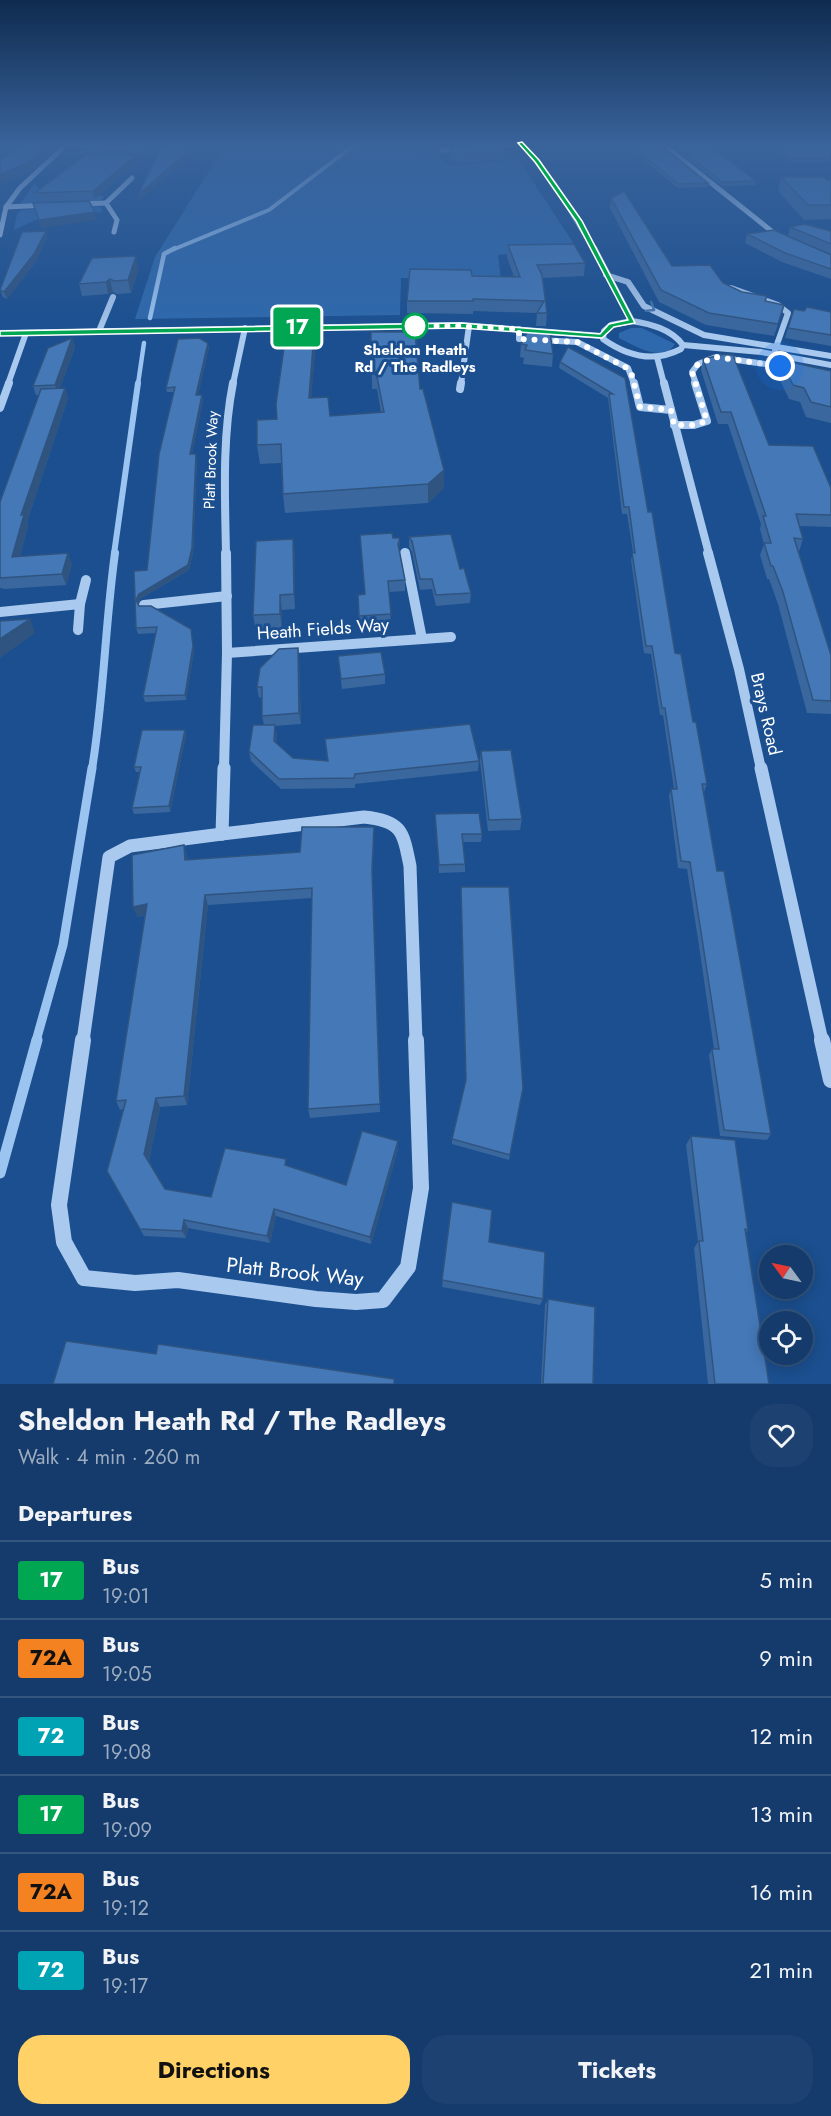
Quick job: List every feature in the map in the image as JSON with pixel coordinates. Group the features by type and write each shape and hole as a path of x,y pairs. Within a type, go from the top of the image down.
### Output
{"street":[{"path":"0,235 6,208"},
{"path":"109,208 117,220 114,232"},
{"path":"569,208 579,221 632,321"},
{"path":"740,208 770,232 789,243"},
{"path":"606,275 628,282 644,306 704,335 831,356"},
{"path":"730,288 778,305 788,314 773,354"},
{"path":"99,331 114,297"},
{"path":"602,336 612,325 632,321 647,324 670,334 678,338 683,345 773,354 831,365"},
{"path":"0,333 469,326 602,336 616,347 637,355 657,357 675,353 683,345"},
{"path":"460,389 469,326"},
{"name":"Platt Brook Way","path":"222,834 227,653 225,499 230,403 245,328"},
{"path":"519,329 519,339 577,342 627,368 631,372 640,407 671,410"},
{"path":"0,408 26,333"},
{"name":"Brays Road","path":"657,357 739,669 831,1080"},
{"path":"674,425 694,425 707,421 692,372 698,364 716,357 802,369"},
{"path":"405,553 417,604 422,639"},
{"path":"78,630 80,604 86,580"},
{"path":"144,605 227,596"},
{"path":"0,612 80,604"},
{"name":"Heath Fields Way","path":"227,653 451,637"},
{"name":"Platt Brook Way","path":"364,818 384,819 398,826 404,838 410,866 421,1188 408,1268 384,1300 356,1302 316,1299 178,1280 135,1283 84,1278 64,1242 59,1205 109,857 130,846 222,834 364,818"}],"shaded area":[{"path":"100,208 103,212 35,220 14,230 17,214 21,210"},
{"path":"186,208 550,208 576,247 498,255 501,280 401,278 400,315 135,319 155,257"},
{"path":"631,328 642,328 675,344 670,350 663,352 648,351 619,338 619,333"}],"building":[{"path":"35,208 93,208 95,212 39,220"},
{"path":"616,208 635,208 672,266 710,265 723,283 742,292 767,296 765,301 784,305 778,324 709,313 661,290"},
{"path":"804,224 831,231 831,244 790,227"},
{"path":"774,230 831,255 831,269 785,253 747,234"},
{"path":"46,231 34,254 4,292 0,290 22,232"},
{"path":"574,244 585,263 537,265 542,275 547,313 537,313 544,301 473,299 473,301 407,301 410,269 471,270 472,276 520,277 508,245"},
{"path":"136,256 128,280 110,279 106,282 79,284 92,258"},
{"path":"807,307 831,312 831,335 788,328 794,309 804,311"},
{"path":"528,331 550,332 553,354 525,350 527,345 521,344"},
{"path":"371,332 415,332 420,389 423,389 444,470 428,484 283,494 281,444 257,445 257,420 277,419 276,404 286,334 314,333 309,398 328,397 330,416 384,412 376,372 371,372"},
{"path":"72,338 55,385 33,386 48,348"},
{"path":"199,338 208,343 196,395 202,395 190,454 196,454 192,548 188,565 139,594 136,600 139,606 151,606 191,629 193,646 185,695 143,696 157,627 136,628 134,571 147,570 159,454 175,387 166,388 178,339"},
{"path":"568,347 625,378 648,512 652,512 675,653 681,654 693,722 696,722 707,784 702,784 717,871 724,871 771,1134 724,1130 712,1049 719,1049 690,862 681,861 671,789 677,789 665,708 662,708 652,646 646,646 632,552 635,553 629,507 624,507 609,394 613,394 560,362"},
{"path":"725,354 733,355 769,445 813,446 831,488 831,515 796,514 803,539 794,538 831,655 831,701 813,700 783,592 764,543 771,543 763,516 766,516 731,412 721,412 703,359"},
{"path":"781,360 831,371 831,407 811,402 804,388 793,385"},
{"path":"65,388 21,515 24,515 12,557 68,553 62,574 0,578 0,502 41,389"},
{"path":"392,533 393,538 400,538 398,544 405,580 388,581 391,614 359,616 358,595 365,594 360,535"},
{"path":"451,534 460,569 464,568 471,593 436,595 432,579 420,579 412,541 409,537"},
{"path":"293,539 294,594 280,595 280,614 253,615 256,541"},
{"path":"30,619 0,639 0,621"},
{"path":"298,648 299,713 262,716 262,687 257,687 260,668 279,649"},
{"path":"381,652 385,674 341,679 338,656"},
{"path":"470,724 479,761 355,774 354,778 279,779 249,751 253,725 275,725 274,741 293,758 328,761 325,739"},
{"path":"142,730 185,730 169,806 132,808 141,767 134,767"},
{"path":"511,750 522,819 489,820 481,751"},
{"path":"479,813 482,834 462,834 465,864 439,865 435,814"},
{"path":"302,827 374,827 372,870 380,1104 308,1109 312,888 205,895 184,1096 156,1098 144,1154 165,1189 211,1197 225,1148 286,1159 285,1165 346,1185 362,1131 398,1141 370,1237 274,1209 267,1236 184,1220 182,1231 140,1229 107,1171 126,1100 116,1101 147,904 133,907 132,855 184,845 185,860 300,852"},
{"path":"461,887 509,887 523,1088 510,1155 452,1139 466,1080"},
{"path":"691,1136 735,1140 748,1230 745,1229 759,1319 759,1365 766,1365 769,1384 715,1384 699,1241 703,1241"},
{"path":"452,1202 492,1210 489,1242 545,1252 543,1299 442,1280"},
{"path":"548,1299 595,1307 593,1384 543,1384"},
{"path":"66,1341 156,1354 158,1344 394,1379 394,1384 53,1384"}],"waterway":[{"path":"172,250 272,208"},
{"path":"150,318 164,254 175,248"},
{"path":"138,384 144,343"},
{"path":"114,554 138,383"},
{"path":"92,769 115,553"},
{"path":"36,1041 63,945 92,768"},
{"path":"0,1173 37,1040"}],"bus line":[{"name":"17","path":"0,334 288,327 461,326 602,336 604,331 612,325 632,321 570,208"}],"place":[{"name":"Sheldon Heath Rd / The Radleys","path":"415,326"}],"route":[{"path":"415,326 519,329 519,339 577,342 627,368 631,372 640,407 671,410 674,425 694,425 707,421 692,372 698,364 716,357 780,366"}]}
